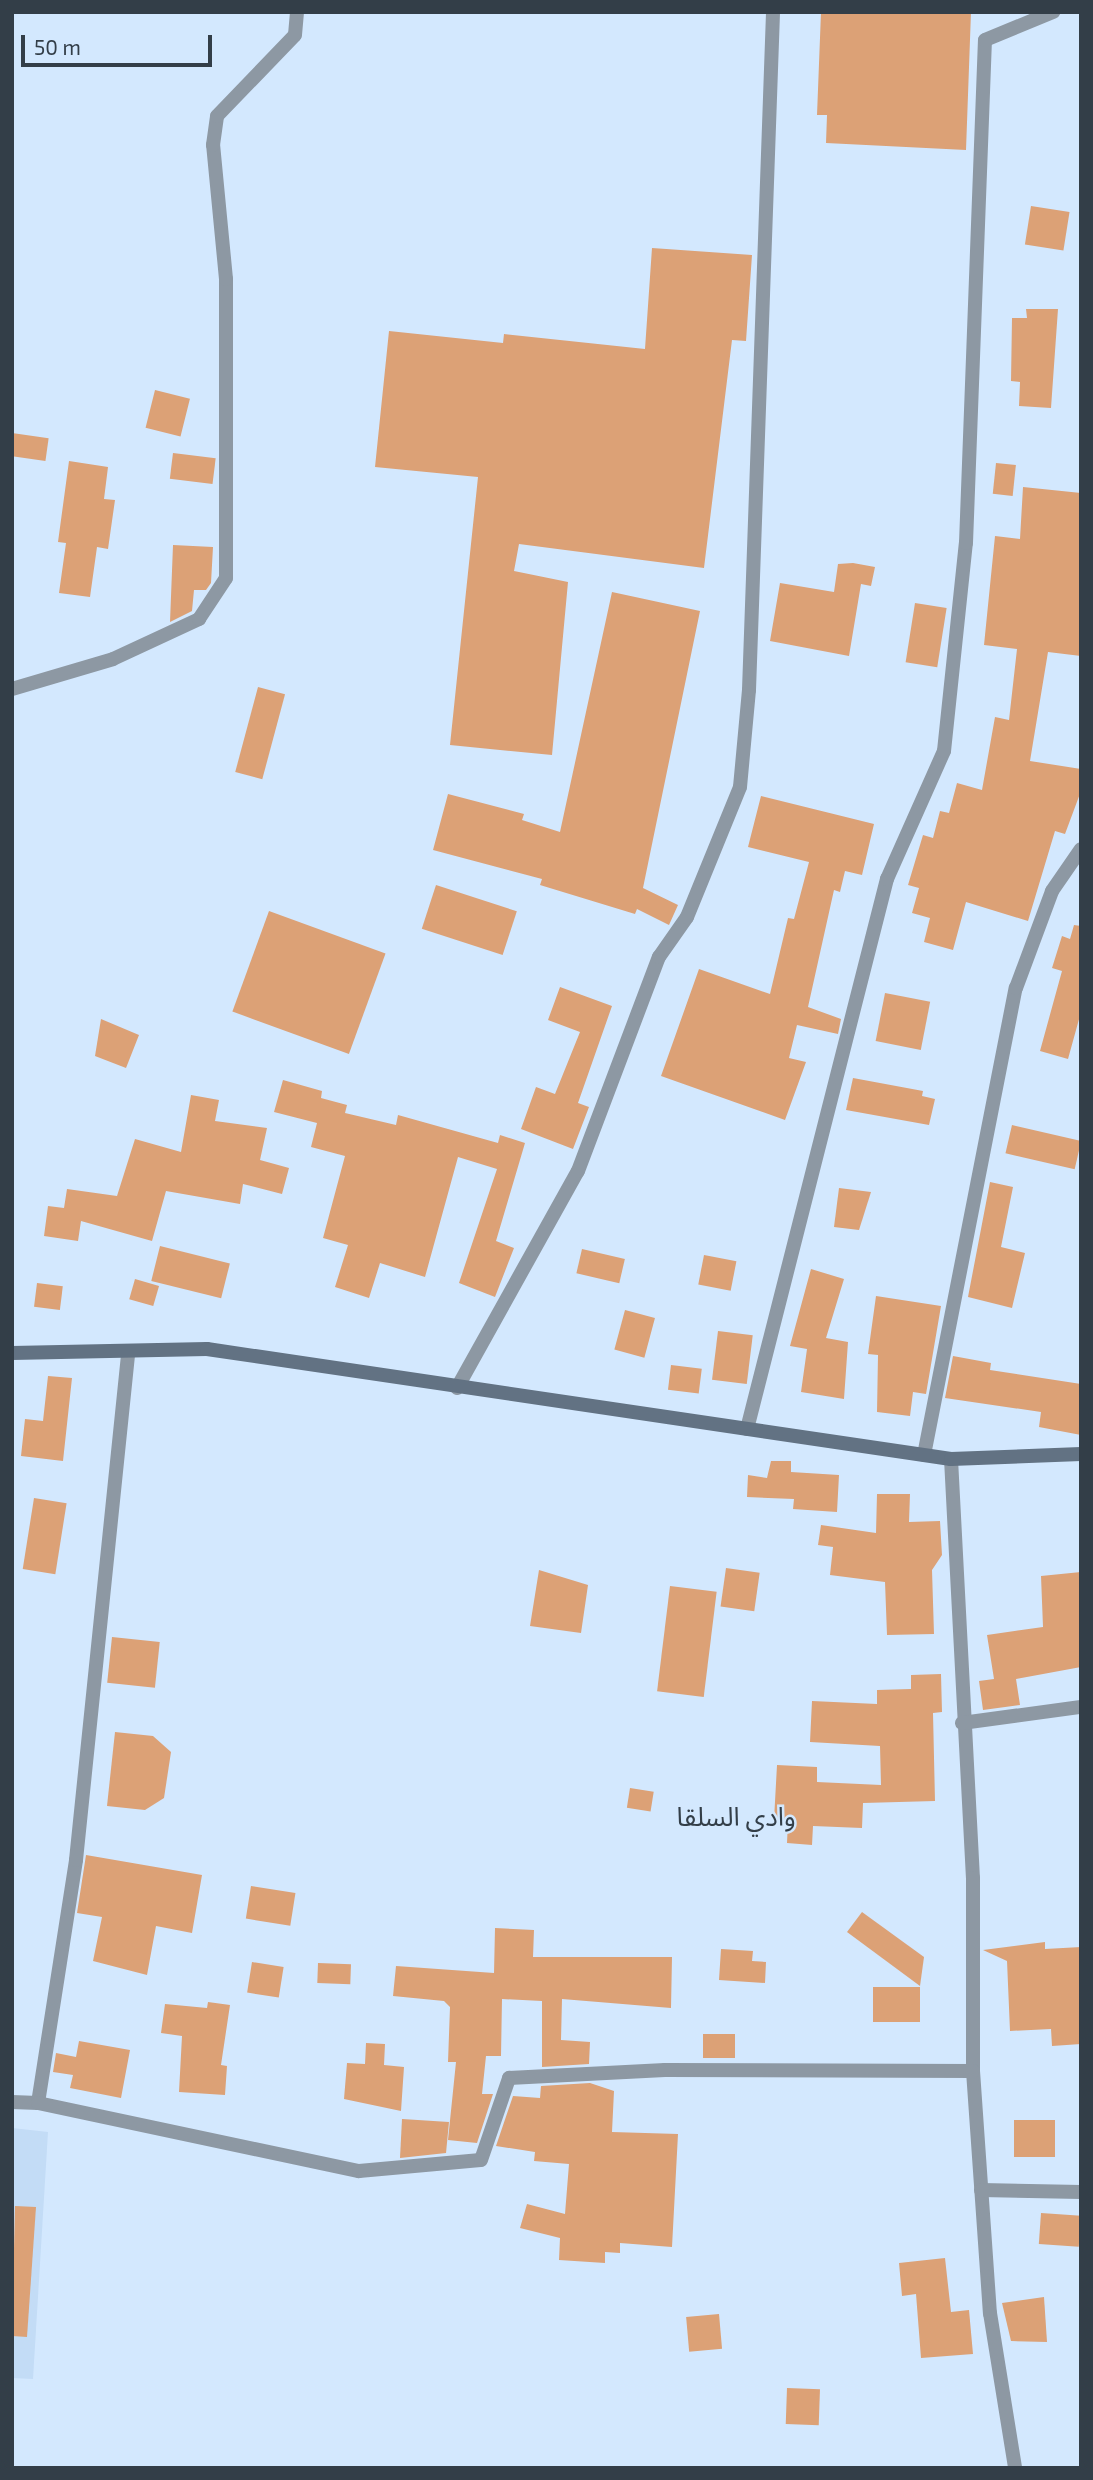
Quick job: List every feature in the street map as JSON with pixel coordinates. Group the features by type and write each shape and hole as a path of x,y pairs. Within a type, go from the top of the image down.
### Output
{"street":[{"path":"12,689 113,659 199,619 226,578 226,279 213,145 217,116 295,35 297,12"},
{"path":"457,1388 578,1171 659,957 687,917 740,787 749,690 773,12"},
{"path":"747,1429 887,879 944,751 966,543 985,40 1053,12"},
{"path":"923,1455 1016,988 1052,891 1081,849"},
{"path":"38,2103 86,1782 128,1355 126,1349 153,1346 207,1349 951,1460 1081,1454"},
{"path":"12,1353 128,1355"},
{"path":"951,1460 962,1723 973,1878 973,2071 990,2313 1015,2468"},
{"path":"962,1723 1081,1707"},
{"path":"12,2102 38,2103 359,2171 481,2160 509,2078 665,2070 973,2071"},
{"path":"981,2190 1081,2192"}],"shaded area":[{"path":"12,2128 48,2132 33,2379 12,2378"}],"building":[{"path":"821,12 971,12 966,150 826,143 827,115 817,115"},
{"path":"1031,206 1070,212 1063,251 1025,245"},
{"path":"652,248 752,255 746,341 732,340 704,568 519,544 514,571 568,582 552,755 450,745 478,477 375,467 389,331 503,343 504,334 645,349"},
{"path":"1026,309 1058,309 1051,408 1019,406 1020,382 1011,381 1012,318 1027,318"},
{"path":"155,390 190,399 180,437 146,428"},
{"path":"12,433 49,438 45,461 12,456"},
{"path":"173,453 216,458 213,484 170,479"},
{"path":"69,461 108,467 104,499 115,500 108,549 97,547 90,597 59,593 66,543 58,542"},
{"path":"996,463 1016,465 1013,496 993,494"},
{"path":"1023,487 1081,493 1081,656 1048,652 1030,761 1081,769 1081,791 1065,834 1055,831 1028,921 966,902 953,950 924,942 930,918 912,913 919,888 908,885 923,835 933,838 940,811 949,813 957,783 982,790 995,717 1009,720 1017,649 984,645 995,536 1020,539"},
{"path":"173,545 213,547 211,583 206,590 194,590 192,611 170,622"},
{"path":"853,563 875,567 871,586 861,584 849,656 770,641 780,583 834,592 838,564"},
{"path":"612,592 700,611 643,888 678,905 669,925 637,909 635,914 540,885 542,879 433,850 448,794 524,814 522,820 560,832"},
{"path":"915,603 947,608 937,667 906,662"},
{"path":"258,687 285,694 262,779 235,772"},
{"path":"761,796 874,824 862,875 845,871 840,892 834,890 808,1007 841,1019 838,1034 797,1025 789,1058 806,1062 785,1120 661,1076 699,969 770,994 788,918 794,919 809,862 748,847"},
{"path":"436,885 517,911 503,955 422,929"},
{"path":"269,911 386,953 349,1054 232,1012"},
{"path":"1074,925 1081,926 1081,1012 1068,1059 1040,1051 1062,971 1052,968 1062,936 1070,939"},
{"path":"560,987 612,1006 578,1103 589,1107 573,1149 521,1129 536,1087 555,1094 580,1032 548,1020"},
{"path":"885,993 930,1002 921,1050 876,1041"},
{"path":"101,1019 139,1035 126,1068 95,1056"},
{"path":"853,1078 923,1091 922,1096 935,1099 929,1125 846,1110"},
{"path":"283,1080 322,1091 321,1098 347,1105 345,1113 396,1125 398,1115 498,1143 500,1135 525,1143 496,1241 514,1248 495,1297 459,1283 497,1169 458,1157 425,1277 380,1263 369,1298 335,1287 348,1245 323,1238 345,1156 311,1147 317,1123 274,1112"},
{"path":"191,1095 219,1100 215,1121 267,1128 260,1160 289,1168 282,1194 243,1184 240,1204 166,1191 152,1241 81,1221 78,1241 44,1236 48,1206 64,1208 67,1189 117,1196 135,1139 181,1152"},
{"path":"1012,1125 1081,1141 1075,1169 1005,1153"},
{"path":"990,1182 1013,1187 1001,1247 1025,1253 1012,1308 968,1297"},
{"path":"839,1188 871,1192 859,1230 834,1227"},
{"path":"160,1246 230,1263 221,1298 151,1281"},
{"path":"582,1249 625,1259 619,1283 576,1273"},
{"path":"704,1255 736,1261 731,1291 698,1284"},
{"path":"811,1269 844,1279 826,1338 848,1342 844,1399 801,1392 807,1349 790,1346"},
{"path":"135,1279 159,1286 153,1306 129,1299"},
{"path":"37,1283 63,1286 60,1310 34,1307"},
{"path":"876,1296 941,1306 926,1394 913,1392 910,1416 877,1412 878,1355 868,1354"},
{"path":"625,1310 655,1318 644,1358 614,1350"},
{"path":"718,1331 753,1335 747,1384 712,1380"},
{"path":"953,1356 991,1363 990,1370 1081,1384 1081,1435 1039,1427 1041,1412 945,1398"},
{"path":"671,1365 702,1369 699,1394 668,1390"},
{"path":"48,1376 72,1378 63,1461 21,1456 25,1419 43,1421"},
{"path":"771,1461 791,1461 791,1472 839,1475 837,1512 793,1509 794,1499 747,1497 748,1475 767,1478"},
{"path":"877,1494 910,1494 909,1522 940,1521 942,1555 932,1570 934,1634 887,1635 885,1582 830,1575 833,1547 818,1545 821,1525 876,1533"},
{"path":"34,1498 67,1503 55,1574 23,1569"},
{"path":"726,1568 760,1573 754,1611 721,1607"},
{"path":"539,1570 588,1585 581,1633 530,1626"},
{"path":"1081,1572 1081,1667 1016,1679 1020,1705 983,1710 979,1681 994,1679 987,1635 1043,1627 1041,1576"},
{"path":"670,1586 717,1592 704,1697 657,1691"},
{"path":"112,1637 160,1642 155,1688 107,1683"},
{"path":"941,1674 942,1712 933,1713 935,1801 863,1803 862,1828 813,1826 812,1845 787,1843 788,1820 774,1820 777,1765 817,1767 817,1782 881,1785 880,1746 810,1742 812,1701 877,1704 877,1690 911,1689 911,1675"},
{"path":"115,1732 153,1736 171,1752 164,1798 145,1810 107,1806"},
{"path":"630,1788 654,1792 651,1812 627,1808"},
{"path":"86,1855 202,1875 192,1933 156,1926 147,1975 93,1961 102,1917 77,1913"},
{"path":"251,1886 295,1893 290,1926 246,1919"},
{"path":"862,1912 924,1957 920,1986 847,1932"},
{"path":"495,1928 534,1930 533,1957 672,1957 671,2008 562,1999 561,2040 590,2042 589,2064 542,2067 542,2001 502,1999 501,2056 486,2056 482,2094 493,2094 477,2143 448,2140 456,2062 448,2062 450,2007 444,2001 393,1996 396,1966 494,1973"},
{"path":"1045,1942 1045,1949 1081,1947 1081,2044 1052,2046 1051,2029 1010,2031 1007,1961 983,1950"},
{"path":"721,1949 753,1951 752,1961 766,1962 765,1983 719,1980"},
{"path":"252,1962 284,1967 279,1998 247,1993"},
{"path":"318,1963 351,1964 350,1984 317,1983"},
{"path":"873,1987 920,1987 920,2022 873,2022"},
{"path":"208,2002 230,2005 221,2065 227,2066 225,2095 179,2092 182,2036 161,2033 165,2004 207,2008"},
{"path":"703,2034 735,2034 735,2058 703,2058"},
{"path":"79,2041 130,2050 121,2098 70,2088 73,2075 53,2072 56,2053 76,2057"},
{"path":"366,2043 385,2044 384,2065 404,2067 401,2111 344,2099 347,2063 365,2064"},
{"path":"590,2083 614,2091 612,2132 678,2134 672,2247 620,2243 620,2253 605,2252 605,2263 559,2260 560,2238 520,2228 527,2204 565,2214 569,2164 534,2161 535,2152 496,2146 513,2096 540,2098 541,2086"},
{"path":"402,2119 449,2122 446,2153 400,2158"},
{"path":"1014,2120 1055,2120 1055,2157 1014,2157"},
{"path":"15,2206 36,2207 27,2337 12,2336"},
{"path":"1041,2213 1081,2216 1079,2247 1039,2244"},
{"path":"945,2258 951,2312 969,2310 973,2354 921,2358 916,2294 902,2296 899,2263"},
{"path":"1044,2297 1047,2342 1011,2341 1002,2303"},
{"path":"719,2314 722,2349 689,2352 686,2317"},
{"path":"787,2388 820,2389 819,2425 786,2424"}],"district":[{"name":"وادي السلقا","path":"736,1816"}]}
